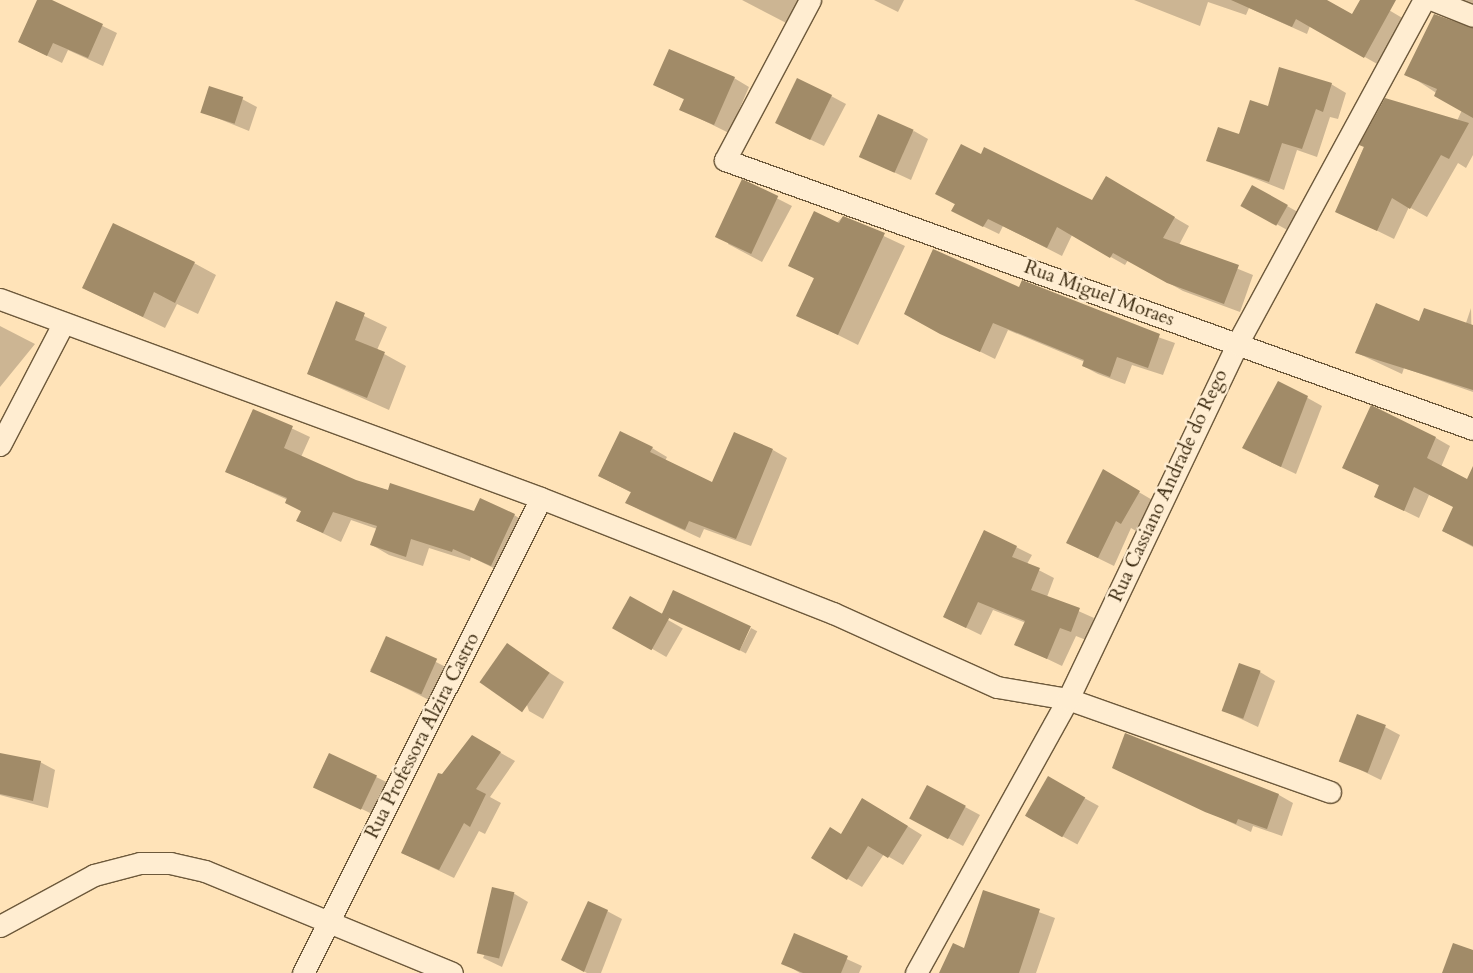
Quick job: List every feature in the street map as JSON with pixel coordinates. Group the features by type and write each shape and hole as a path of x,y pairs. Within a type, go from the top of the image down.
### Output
{"street":[{"name":"Rua Miguel Moraes","path":"810,0 725,160 1473,429"},
{"name":"Rua Cassiano Andrade do Rego","path":"916,973 1068,699 1237,344 1424,0"},
{"path":"1433,0 1473,16"},
{"path":"0,299 63,324 541,498 833,613 997,687 1068,699 1330,792"},
{"path":"0,445 63,324"},
{"name":"Rua Professora Alzira Castro","path":"303,973 541,498"},
{"path":"0,926 94,875 140,863 170,863 205,871 327,925 452,973"}],"building":[{"path":"37,0 52,0 103,24 88,58 53,43 47,56 18,42"},
{"path":"1231,0 1327,0 1352,14 1360,0 1396,0 1364,58 1296,19 1292,27"},
{"path":"1434,14 1473,28 1473,118 1434,96 1437,89 1404,75"},
{"path":"669,49 735,77 714,125 679,110 684,99 653,85"},
{"path":"1279,67 1332,83 1323,112 1316,109 1302,149 1282,143 1269,182 1206,161 1218,127 1239,134 1250,100 1268,106"},
{"path":"797,78 832,95 810,140 775,123"},
{"path":"209,86 243,97 235,124 200,113"},
{"path":"1385,98 1469,123 1449,159 1441,155 1410,209 1392,198 1377,231 1335,212 1364,147 1359,145"},
{"path":"878,114 914,130 895,173 859,157"},
{"path":"961,144 981,154 984,147 1092,200 1106,176 1175,217 1163,238 1239,265 1224,304 1167,283 1113,253 1110,258 1057,227 1047,248 988,219 983,227 951,211 955,204 935,194"},
{"path":"742,179 778,196 751,254 715,237"},
{"path":"1252,185 1288,205 1276,226 1240,206"},
{"path":"814,211 839,223 843,216 885,233 838,335 796,316 814,278 788,266"},
{"path":"113,223 195,262 175,303 154,292 143,317 82,288"},
{"path":"933,249 1019,287 1022,280 1160,334 1148,368 1117,357 1110,377 1082,366 1084,360 993,323 980,352 940,334 904,314"},
{"path":"336,301 365,313 355,340 385,352 367,398 307,374"},
{"path":"1376,303 1419,321 1424,308 1473,325 1473,390 1355,353"},
{"path":"1278,381 1308,396 1281,467 1242,448"},
{"path":"1371,405 1436,437 1427,458 1467,479 1473,466 1473,546 1442,531 1453,507 1414,487 1404,511 1374,497 1379,485 1342,468"},
{"path":"253,409 293,426 284,448 356,480 388,490 390,483 474,511 480,498 515,514 491,566 453,549 452,552 411,539 406,557 370,545 377,526 333,512 323,533 296,521 301,511 285,503 287,498 225,472"},
{"path":"620,431 653,447 650,452 712,482 734,432 773,449 736,539 689,521 685,530 625,503 631,492 598,476"},
{"path":"1103,469 1140,491 1121,524 1116,521 1098,558 1066,543"},
{"path":"984,530 1017,546 1012,557 1040,568 1031,590 1080,608 1071,632 1060,628 1047,659 1014,645 1025,621 978,602 966,628 943,617"},
{"path":"673,590 751,626 740,651 662,614"},
{"path":"630,596 669,618 651,650 612,628"},
{"path":"386,636 437,659 421,694 370,672"},
{"path":"507,643 550,673 522,712 479,682"},
{"path":"1239,663 1261,671 1243,719 1222,711"},
{"path":"1357,714 1386,725 1368,773 1339,762"},
{"path":"1125,733 1279,794 1267,829 1238,819 1236,824 1205,812 1112,768"},
{"path":"472,735 501,752 476,789 486,794 470,827 464,823 439,870 401,853 438,773 442,774"},
{"path":"0,753 41,761 33,801 0,794"},
{"path":"329,753 377,775 361,810 313,787"},
{"path":"1048,776 1085,797 1062,837 1025,816"},
{"path":"927,785 966,806 948,839 909,819"},
{"path":"862,798 908,826 888,858 868,846 847,880 811,858 830,827 841,834"},
{"path":"492,887 514,892 499,958 477,953"},
{"path":"983,890 1040,909 1019,973 939,973 953,943 964,948"},
{"path":"588,901 608,910 584,972 561,960"},
{"path":"794,933 848,956 841,973 803,973 781,964"},
{"path":"1453,943 1473,950 1473,973 1442,973"}]}
